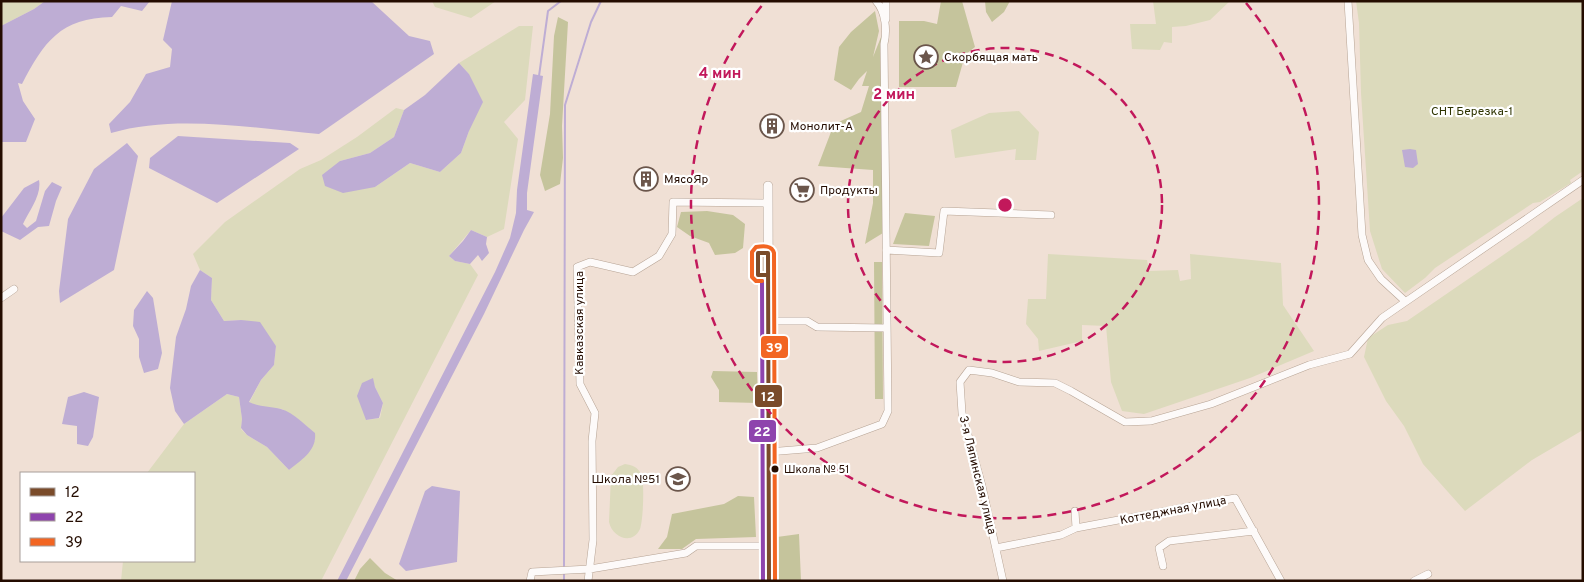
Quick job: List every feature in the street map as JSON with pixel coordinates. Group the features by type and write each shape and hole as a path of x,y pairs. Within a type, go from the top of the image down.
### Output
{"street":[{"path":"876,1 880,6 886,32"},
{"path":"768,452 817,448 882,424 888,411 884,44 886,1"},
{"path":"1348,1 1362,236 1368,260 1381,279 1405,301 1583,180"},
{"path":"768,186 769,581"},
{"name":"Кавказская улица","path":"588,581 593,540 592,441 595,413 580,384 577,266 590,262 633,272 659,256 672,234 673,202 768,203"},
{"path":"886,250 939,252 944,210 1051,215"},
{"path":"1,298 14,289"},
{"name":"3-я Ляпинская улица","path":"1003,581 982,486 962,413 960,382 969,370 992,373 1019,382 1055,383 1125,422 1151,421 1212,404 1309,365 1350,354 1382,318 1405,301"},
{"path":"768,321 807,320 817,328 887,328"},
{"name":"Коттеджная улица","path":"1076,528 1235,498 1281,581"},
{"path":"996,548 1061,535 1076,528 1075,511"},
{"path":"1163,566 1158,548 1169,541 1254,531"},
{"path":"530,581 532,572 590,569 686,553 696,546 769,546"},
{"path":"1414,581 1428,574"}],"green space":[{"path":"1,1 45,1 34,9 1,26"},
{"path":"432,1 496,1 471,18 435,7"},
{"path":"941,1 962,1 975,47 965,55 956,87 899,87 899,21 924,21 937,24"},
{"path":"985,1 1010,1 1004,12 992,22 986,12"},
{"path":"1153,1 1230,1 1210,20 1186,26 1172,27 1172,43 1164,42 1160,50 1132,49 1130,24 1156,24"},
{"name":"СНТ Березка-1","path":"1356,1 1583,1 1583,171 1570,180 1571,183 1540,202 1533,203 1435,268 1405,293 1382,269 1370,231 1361,93 1359,23"},
{"path":"875,11 879,31 873,57 883,32 883,233 865,244 873,203 873,170 818,166 834,124 861,112 869,86 862,86 867,71 851,90 834,80 839,47 851,32"},
{"path":"558,17 568,22 562,126 563,158 560,184 545,191 540,175 550,114 554,36"},
{"path":"519,26 533,26 525,100 504,122 518,139 504,229 487,237 471,230 449,256 455,261 470,264 478,275 321,581 121,581 123,562 195,562 195,472 148,472 184,424 227,394 239,397 242,419 241,429 247,435 267,447 289,470 315,440 314,433 298,419 282,409 262,407 249,403 261,380 274,365 276,346 269,337 241,320 224,321 211,300 212,278 200,270 193,254 225,222 300,169 321,160 357,137 396,108 404,110 394,137 370,153 340,161 375,187 410,163 440,172 461,153 469,131 469,74 459,63","holes":["372,378 383,403 380,418 366,420"]},
{"path":"1019,111 1039,132 1036,160 1015,160 1016,149 955,158 951,130 989,113"},
{"path":"1583,198 1583,430 1532,460 1465,511 1423,464 1404,426 1386,401 1364,357 1368,338 1388,325 1407,321"},
{"path":"707,211 733,215 745,224 743,248 735,253 715,255 709,243 690,236 677,227 681,212"},
{"path":"905,213 935,216 929,246 893,244"},
{"path":"1048,254 1147,260 1149,271 1178,270 1180,281 1191,279 1190,254 1281,263 1283,305 1314,351 1250,378 1144,414 1122,411 1111,382 1106,326 1082,325 1082,341 1039,351 1038,339 1026,324 1028,299 1046,299"},
{"path":"874,262 882,262 883,399 875,399"},
{"path":"713,371 757,372 758,403 719,402 719,390 711,377"},
{"path":"625,464 634,467 640,472 643,493 640,529 632,537 623,538 614,532 609,522 611,476 618,467"},
{"path":"738,496 754,497 756,537 696,539 682,549 658,549 667,537 672,514 724,504"},
{"path":"799,534 801,581 777,581 777,537"},
{"path":"370,558 385,573 398,581 354,581 360,569"}],"shaded area":[{"path":"45,1 150,1 142,11 121,6 112,17 94,18 79,22 56,35 38,56 22,84 18,83 23,101 35,119 26,142 1,142 1,26 34,9"},
{"path":"172,1 371,1 409,36 430,41 434,54 319,134 187,123 135,127 111,133 109,124 130,102 146,74 170,67 172,49 163,40"},
{"path":"459,63 469,74 483,102 461,153 440,172 410,163 375,187 343,193 325,186 322,175 340,161 370,153 394,137 404,110 425,95"},
{"path":"533,74 543,76 527,193 527,210 534,212 484,314 346,581 337,581 495,272 510,238 516,213 517,190"},
{"path":"178,136 290,143 299,149 217,203 149,168 150,158"},
{"path":"127,143 138,156 114,270 60,303 59,291 68,219 94,169"},
{"path":"1402,150 1416,150 1418,164 1413,168 1405,167"},
{"path":"39,180 37,197 23,224 27,228 36,221 45,191 52,182 62,187 49,226 38,227 20,240 1,231 1,218 24,188"},
{"path":"471,230 487,237 486,244 489,253 482,261 478,255 470,264 455,261 449,256"},
{"path":"200,270 212,278 211,300 224,321 260,322 276,346 274,365 261,380 249,402 286,411 315,433 311,450 289,470 267,447 247,435 241,428 242,419 239,397 227,394 184,424 175,411 170,388 176,337 186,309 191,286"},
{"path":"147,291 153,298 162,353 158,369 144,373 139,357 139,339 133,326 134,310"},
{"path":"373,378 383,403 379,418 366,420 357,396 362,383"},
{"path":"84,392 99,397 93,437 88,446 77,444 77,426 62,424 68,397"},
{"path":"432,486 460,491 457,562 406,571 399,564 425,491"}],"waterway":[{"path":"539,76 548,11 561,1"},
{"path":"564,568 565,105 591,22 601,1"},
{"path":"564,573 564,581"}],"transit line":[{"name":"39","path":"762,281 756,281 752,277 752,252 756,247 764,246 769,247 774,253 775,581"},
{"name":"12","path":"768,275 758,275 758,253 768,253 769,581"},
{"name":"22","path":"762,281 763,581"}],"place":[{"name":"Скорбящая мать","path":"926,57"},
{"name":"Монолит-А","path":"772,126"},
{"name":"МясоЯр","path":"646,179"},
{"name":"Продукты","path":"802,190"},
{"name":"Школа № 51","path":"775,469"},
{"name":"Школа №51","path":"678,479"}]}
